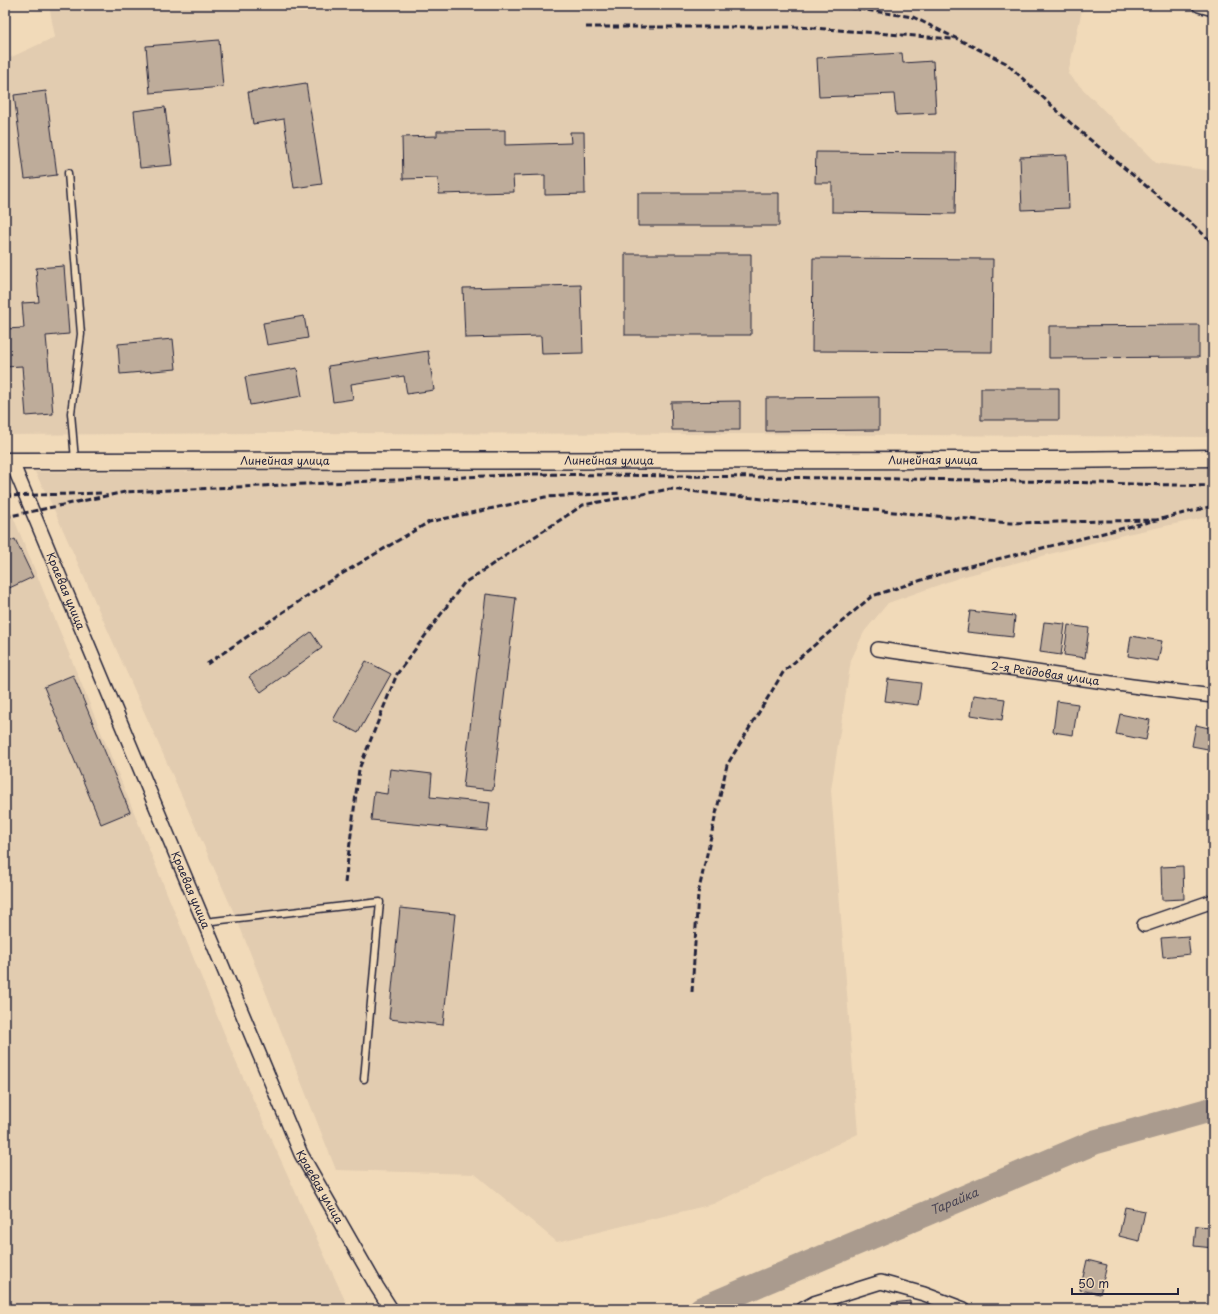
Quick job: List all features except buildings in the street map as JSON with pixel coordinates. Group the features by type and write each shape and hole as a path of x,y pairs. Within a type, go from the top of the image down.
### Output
{"street":[{"path":"1199,5 1213,9"},
{"name":"Линейная улица","path":"8,460 1056,460 1213,458"},
{"name":"Краевая улица","path":"8,460 301,1154 391,1309"},
{"name":"2-я Рейдовая улица","path":"878,649 1132,686 1213,696"},
{"path":"1144,925 1213,901"},
{"path":"803,1309 814,1303 880,1282 924,1294 964,1309"}],"lane":[{"path":"68,174 81,334 71,413 75,460"},
{"path":"204,922 380,902 364,1079"}],"shaded area":[{"path":"49,5 1083,5 1068,74 1156,163 1213,171 1213,437 262,433 5,435 5,60 55,37"},
{"path":"1213,468 1213,516 1127,534 961,577 888,603 864,632 851,660 831,790 858,1134 713,1204 557,1242 475,1174 336,1170 238,922 51,503 35,472"},
{"path":"5,497 236,1062 349,1309 5,1309"}],"waterway":[{"name":"Тарайка","path":"701,1309 1095,1142 1213,1109"}],"railway":[{"path":"832,5 913,17 1006,63 1076,128 1213,243"},
{"path":"586,27 800,27 953,39"},
{"path":"5,517 125,492 532,474 981,480 1213,486"},
{"path":"345,883 359,769 397,674 464,583 583,505 670,489 1010,523 1157,520"},
{"path":"5,496 101,493"},
{"path":"207,664 323,585 429,522 545,497 621,493"},
{"path":"692,992 698,894 727,765 784,671 872,596 953,570 1213,506"}]}
